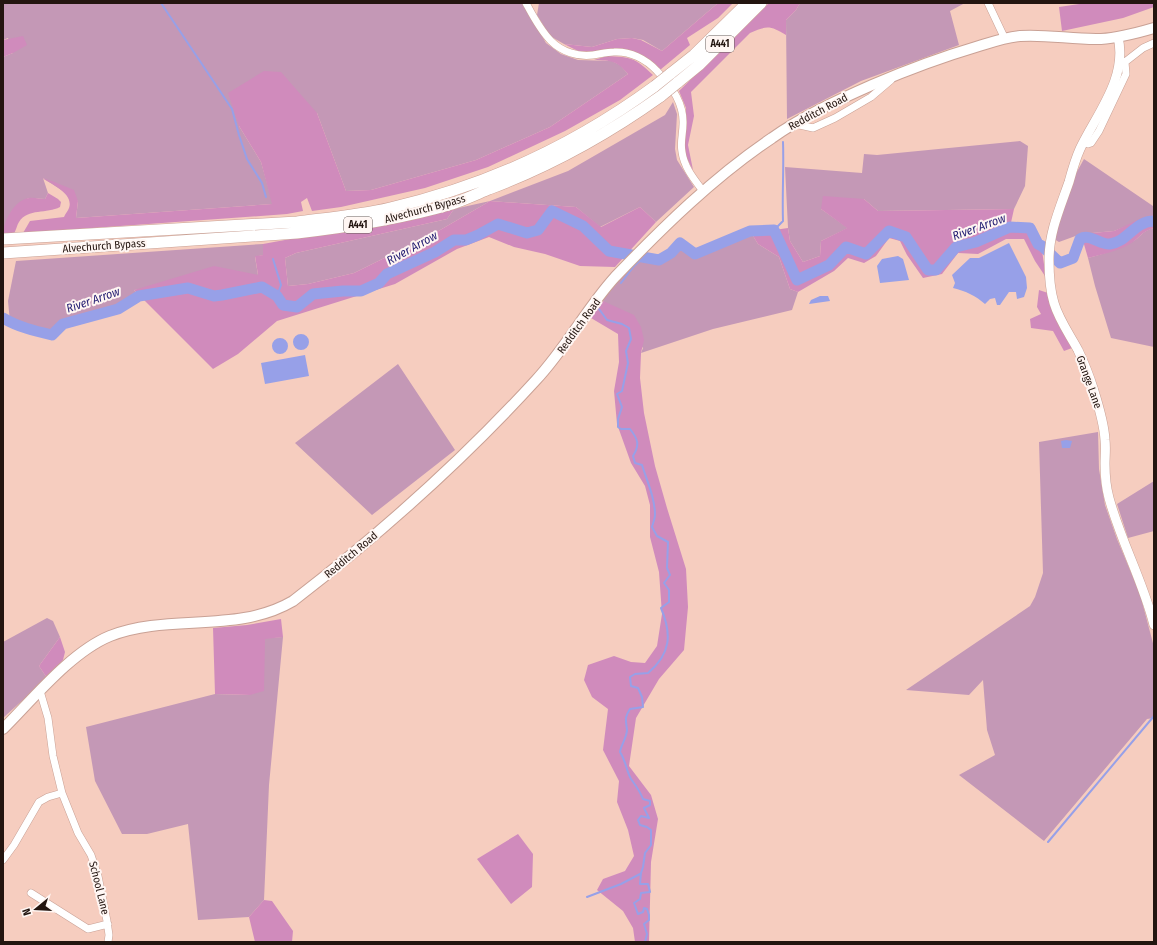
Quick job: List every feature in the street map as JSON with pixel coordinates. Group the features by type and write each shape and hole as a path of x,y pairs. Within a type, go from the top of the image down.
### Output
{"highway":[{"name":"Alvechurch Bypass","path":"3,239 297,222 389,208 453,191 522,165 585,132 655,86 694,55 747,3"},
{"name":"Alvechurch Bypass","path":"3,253 297,233 344,228 453,203 525,176 592,142 661,96 699,65 761,3"}],"main road":[{"name":"Redditch Road","path":"3,729 76,657 97,642 111,636 145,628 257,616 278,610 293,601 391,522 490,429 551,363 590,307 625,266 644,247 703,191 751,153 794,124 834,102 898,74 946,56 1004,39 1033,36 1101,39 1118,37 1154,28"}],"street":[{"path":"526,3 544,34 558,47 574,54 582,55 624,52 640,58 658,71 679,101 683,118 681,144 682,156 689,172 703,191"},
{"path":"988,3 1004,39"},
{"name":"Grange Lane","path":"1118,37 1122,61 1112,89 1076,158 1057,214 1050,246 1050,281 1054,303 1061,321 1086,368 1099,408 1106,440 1105,465 1109,498 1122,537 1143,587 1154,625"},
{"path":"1122,61 1154,43"},
{"path":"794,124 813,128 835,118 871,97 898,74"},
{"name":"School Lane","path":"40,691 48,718 54,761 62,793 75,825 93,861 100,884 108,924 108,942"},
{"path":"3,860 14,845 39,802 48,797 62,793"},
{"path":"31,893 88,929 108,924"}],"shaded area":[{"path":"3,3 523,3 546,43 561,54 578,60 612,61 620,65 628,74 550,127 476,160 371,190 346,191 317,113 239,126 261,162 273,204 76,218 78,201 43,178 48,193 45,199 28,198 3,231 3,57 13,53 8,38 3,40"},
{"path":"539,3 718,3 662,51 643,40 632,38 617,39 592,47 564,44 550,36 537,15"},
{"path":"718,3 733,3 718,18 687,38 690,45 660,70 636,54 578,51 564,44 592,47 617,39 632,38 641,40 662,51"},
{"path":"769,3 800,3 796,10 786,20 786,35 772,28 765,28 750,33 691,92 694,116 688,145 693,170 685,155 684,144 686,108 679,91"},
{"path":"800,3 965,3 950,11 959,45 861,81 787,119 786,20 796,10"},
{"path":"1086,3 1154,3 1154,7 1123,18 1062,31 1059,7"},
{"path":"23,36 27,45 3,57 3,40"},
{"path":"607,56 622,57 633,60 642,65 653,75 620,100 565,131 488,167 425,188 341,207 312,211 307,198 301,202 303,211 287,214 23,233 30,221 64,217 69,208 70,203 65,194 56,186 42,178 74,190 78,201 76,218 272,204 261,162 239,126 228,93 264,71 281,72 317,113 346,191 371,190 476,160 550,127 628,74 620,66 613,62 594,60"},
{"path":"673,102 677,114 675,149 677,160 694,187 656,222 640,207 600,227 576,207 490,201 568,171 665,115"},
{"path":"1020,141 1028,146 1025,186 1014,209 878,211 864,199 821,209 848,228 821,241 820,256 803,262 790,241 785,167 862,173 864,154 877,155"},
{"path":"1084,159 1153,206 1154,204 1154,215 1114,231 1081,234 1059,242 1054,239 1074,177"},
{"path":"48,193 61,202 60,207 27,215 19,222 14,234 3,235 7,218 14,207 29,198 45,199"},
{"path":"823,196 864,199 878,211 1014,209 1010,227 1030,228 1038,244 1042,246 1045,276 1035,261 1024,239 1006,239 978,254 958,253 942,274 923,278 907,255 900,241 889,238 876,256 864,263 848,258 834,271 798,292 790,289 779,257 758,244 750,231 788,228 790,241 803,262 820,256 821,241 847,228 821,209"},
{"path":"490,201 435,233 354,273 308,284 288,286 285,258 296,253 447,219 454,209"},
{"path":"490,201 576,207 601,227 640,207 656,222 615,267 580,266 545,254 514,247 489,237 457,249 395,284 277,321 238,354 213,369 134,290 214,266 258,275 255,256 263,255 263,244 454,209 447,219 296,253 285,258 288,286 308,284 354,273 435,233"},
{"path":"1154,215 1154,228 1145,232 1133,242 1117,250 1088,258 1081,234 1114,231 1142,218"},
{"path":"1154,228 1154,347 1111,338 1088,258 1110,252 1134,241 1146,231"},
{"path":"750,231 758,244 779,257 790,289 798,292 792,310 713,329 641,353 643,348 603,301 615,283 643,258 660,259 668,255 680,243 696,254"},
{"path":"263,244 263,255 255,257 258,275 134,290 139,296 118,309 63,324 52,335 10,322 8,301 16,261"},
{"path":"1039,290 1048,293 1072,348 1064,351 1053,331 1031,328 1030,319 1041,314 1037,307"},
{"path":"603,301 634,315 641,327 644,340 641,353 640,378 644,413 655,466 686,569 688,607 684,650 659,679 636,718 629,766 651,795 658,819 651,862 649,942 635,942 633,928 623,911 597,890 603,879 625,871 634,856 628,830 617,802 619,781 603,750 608,709 592,697 584,680 588,665 614,656 631,662 645,663 657,646 662,614 659,572 650,537 650,505 645,486 631,463 617,424 614,391 619,362 618,334 591,318"},
{"path":"398,364 455,450 372,515 295,443"},
{"path":"1098,432 1099,469 1105,505 1117,539 1140,594 1154,647 1154,718 1147,719 1044,841 959,775 995,755 987,730 983,680 969,695 906,690 1030,606 1035,597 1043,573 1039,442"},
{"path":"1154,481 1154,531 1128,538 1117,504"},
{"path":"47,618 53,621 60,637 39,666 47,678 3,718 3,642"},
{"path":"281,619 283,637 265,639 264,691 250,695 215,694 213,628 247,625"},
{"path":"60,637 65,652 63,660 47,678 39,666"},
{"path":"283,637 269,785 264,900 249,917 198,920 188,824 147,834 122,834 95,781 86,727 215,694 250,695 265,638"},
{"path":"518,834 533,854 532,887 511,904 477,859"},
{"path":"264,900 272,901 293,931 292,942 255,942 249,917"}],"water":[{"path":"1009,243 1026,277 1027,288 1024,297 1017,299 1016,292 1009,292 1000,305 997,305 995,298 990,299 985,304 970,294 953,288 955,283 952,275 970,258 979,258"},
{"path":"898,256 903,259 909,280 880,283 877,266 882,259"},
{"path":"820,296 828,296 830,301 809,304 811,300"},
{"path":"301,334 308,339 309,342 304,349 301,350 294,345 293,342 298,335"},
{"path":"280,338 287,343 288,346 283,353 280,354 273,349 272,346 277,339"},
{"path":"305,355 309,376 265,384 261,363"},
{"path":"1061,441 1072,441 1070,448 1062,448"}],"waterway":[{"path":"161,3 232,109 247,159 262,183 266,197"},
{"path":"774,230 783,221 783,142"},
{"name":"River Arrow","path":"3,318 21,326 52,335 63,324 118,309 139,296 188,288 214,296 262,287 277,296 283,305 297,307 313,294 361,291 379,283 387,274 435,252 454,240 466,240 498,224 527,233 538,230 552,211 583,226 609,251 659,260 671,253 680,243 695,254 750,231 774,230 797,280 829,265 846,247 866,254 889,231 906,237 928,270 936,270 956,247 976,242 1010,227 1030,228 1038,244 1060,263 1073,258 1080,239 1088,237 1102,243 1110,244 1122,240 1141,224 1154,221"},
{"path":"621,283 634,266 643,258"},
{"path":"273,259 281,285 277,296"},
{"path":"599,309 607,320 622,324 629,328 631,339 626,351 628,363 622,391 617,394 622,407 618,419 618,427 621,429 630,429 635,436 637,449 633,456 635,463 642,465 655,509 652,527 657,536 668,542 667,568 670,575 664,583 669,590 669,602 661,608 667,626 667,643 665,651 656,666 648,673 635,674 630,677 631,686 638,688 642,697 643,707 630,709 628,712 626,719 627,733 620,752 624,759 629,776 643,799 650,801 650,805 644,808 649,818 641,816 638,820 640,825 651,830 651,845 645,853 640,884 648,884 650,892 641,893 640,899 634,903 638,914 643,912 644,908 647,909 649,915 649,920 644,924 647,934 645,942"},
{"path":"1048,842 1154,716"},
{"path":"587,897 621,884 640,874"}]}
